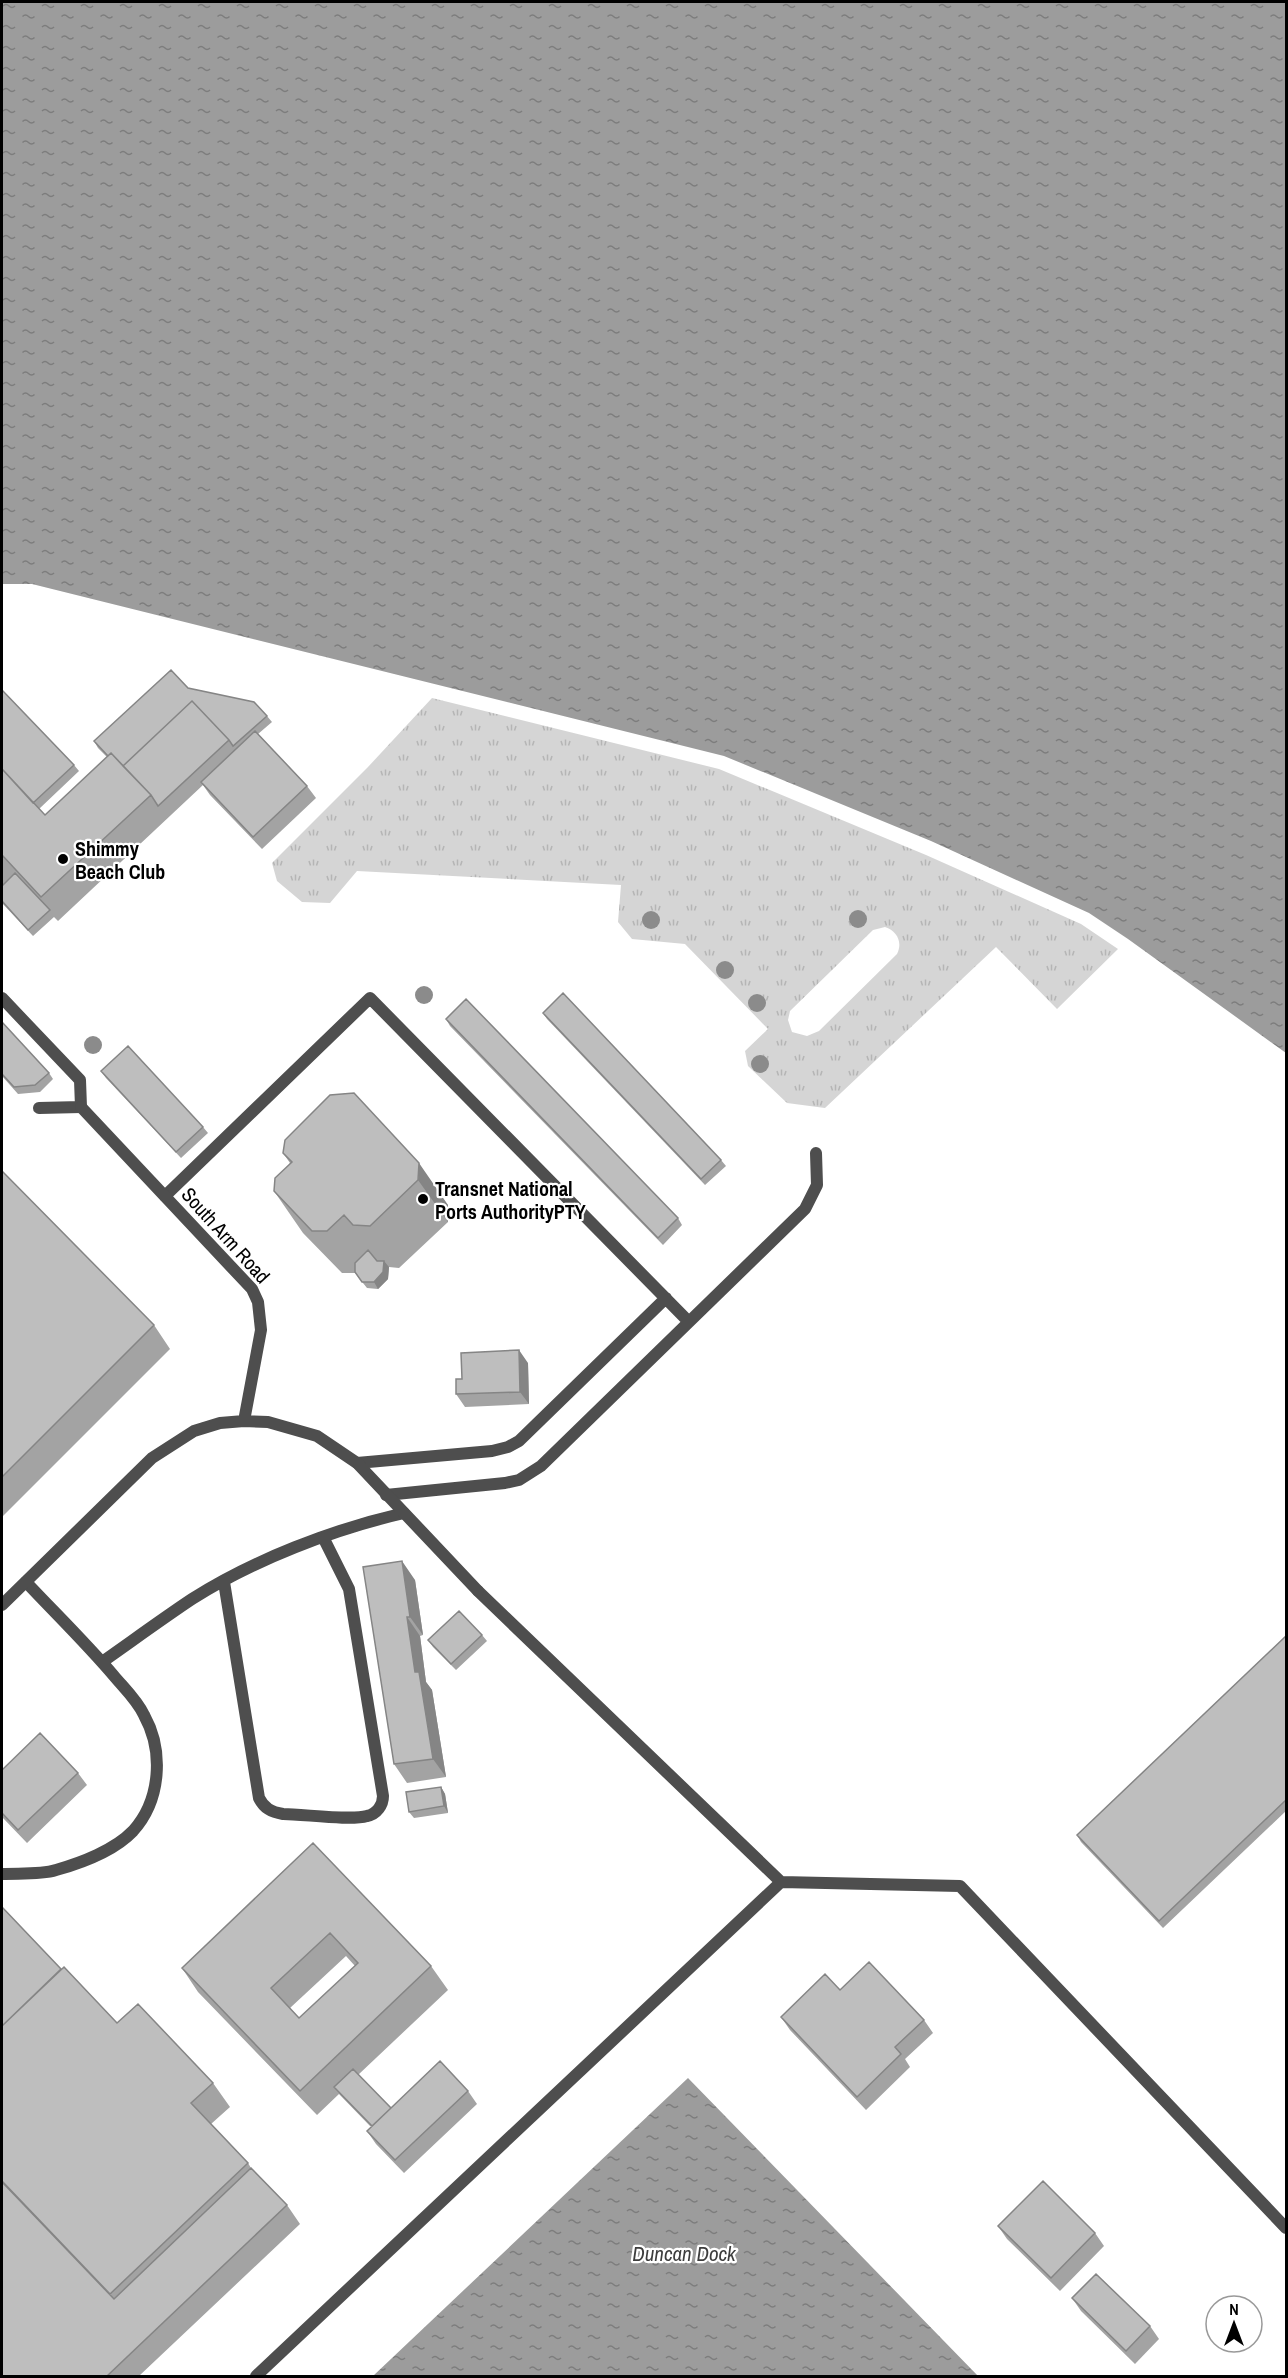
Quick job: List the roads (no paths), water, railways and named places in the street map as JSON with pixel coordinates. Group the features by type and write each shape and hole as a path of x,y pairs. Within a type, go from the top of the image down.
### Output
{"street":[{"path":"2,998 80,1080 81,1107 39,1108"},
{"path":"165,1196 370,998 689,1322"},
{"name":"South Arm Road","path":"81,1107 252,1289 258,1302 261,1330 244,1421"},
{"path":"386,1495 506,1483 519,1480 532,1473 585,1425 805,1209 817,1185 816,1153"},
{"path":"357,1463 492,1451 508,1447 519,1441 545,1417 666,1298"},
{"path":"2,1605 152,1458 194,1431 220,1423 244,1421 268,1422 316,1436 357,1463 478,1591 781,1882 960,1886 1287,2228"},
{"path":"102,1662 194,1598 263,1562 323,1537 404,1513"},
{"path":"224,1582 259,1798 262,1804 273,1813 283,1814 357,1817 373,1814 380,1808 384,1796 349,1589 323,1537"},
{"path":"2,1874 54,1871 88,1858 119,1842 133,1830 145,1813 154,1792 157,1770 157,1751 152,1733 145,1715 135,1700 26,1582"},
{"path":"256,2376 781,1882"}],"water":[{"path":"2,2 1286,2 1286,1053 1089,913 931,841 724,756 32,584 2,584"},
{"name":"Duncan Dock","path":"688,2078 978,2376 373,2376"}],"place":[{"name":"Shimmy Beach Club","path":"63,859"},
{"name":"Transnet National Ports AuthorityPTY","path":"423,1199"}]}
